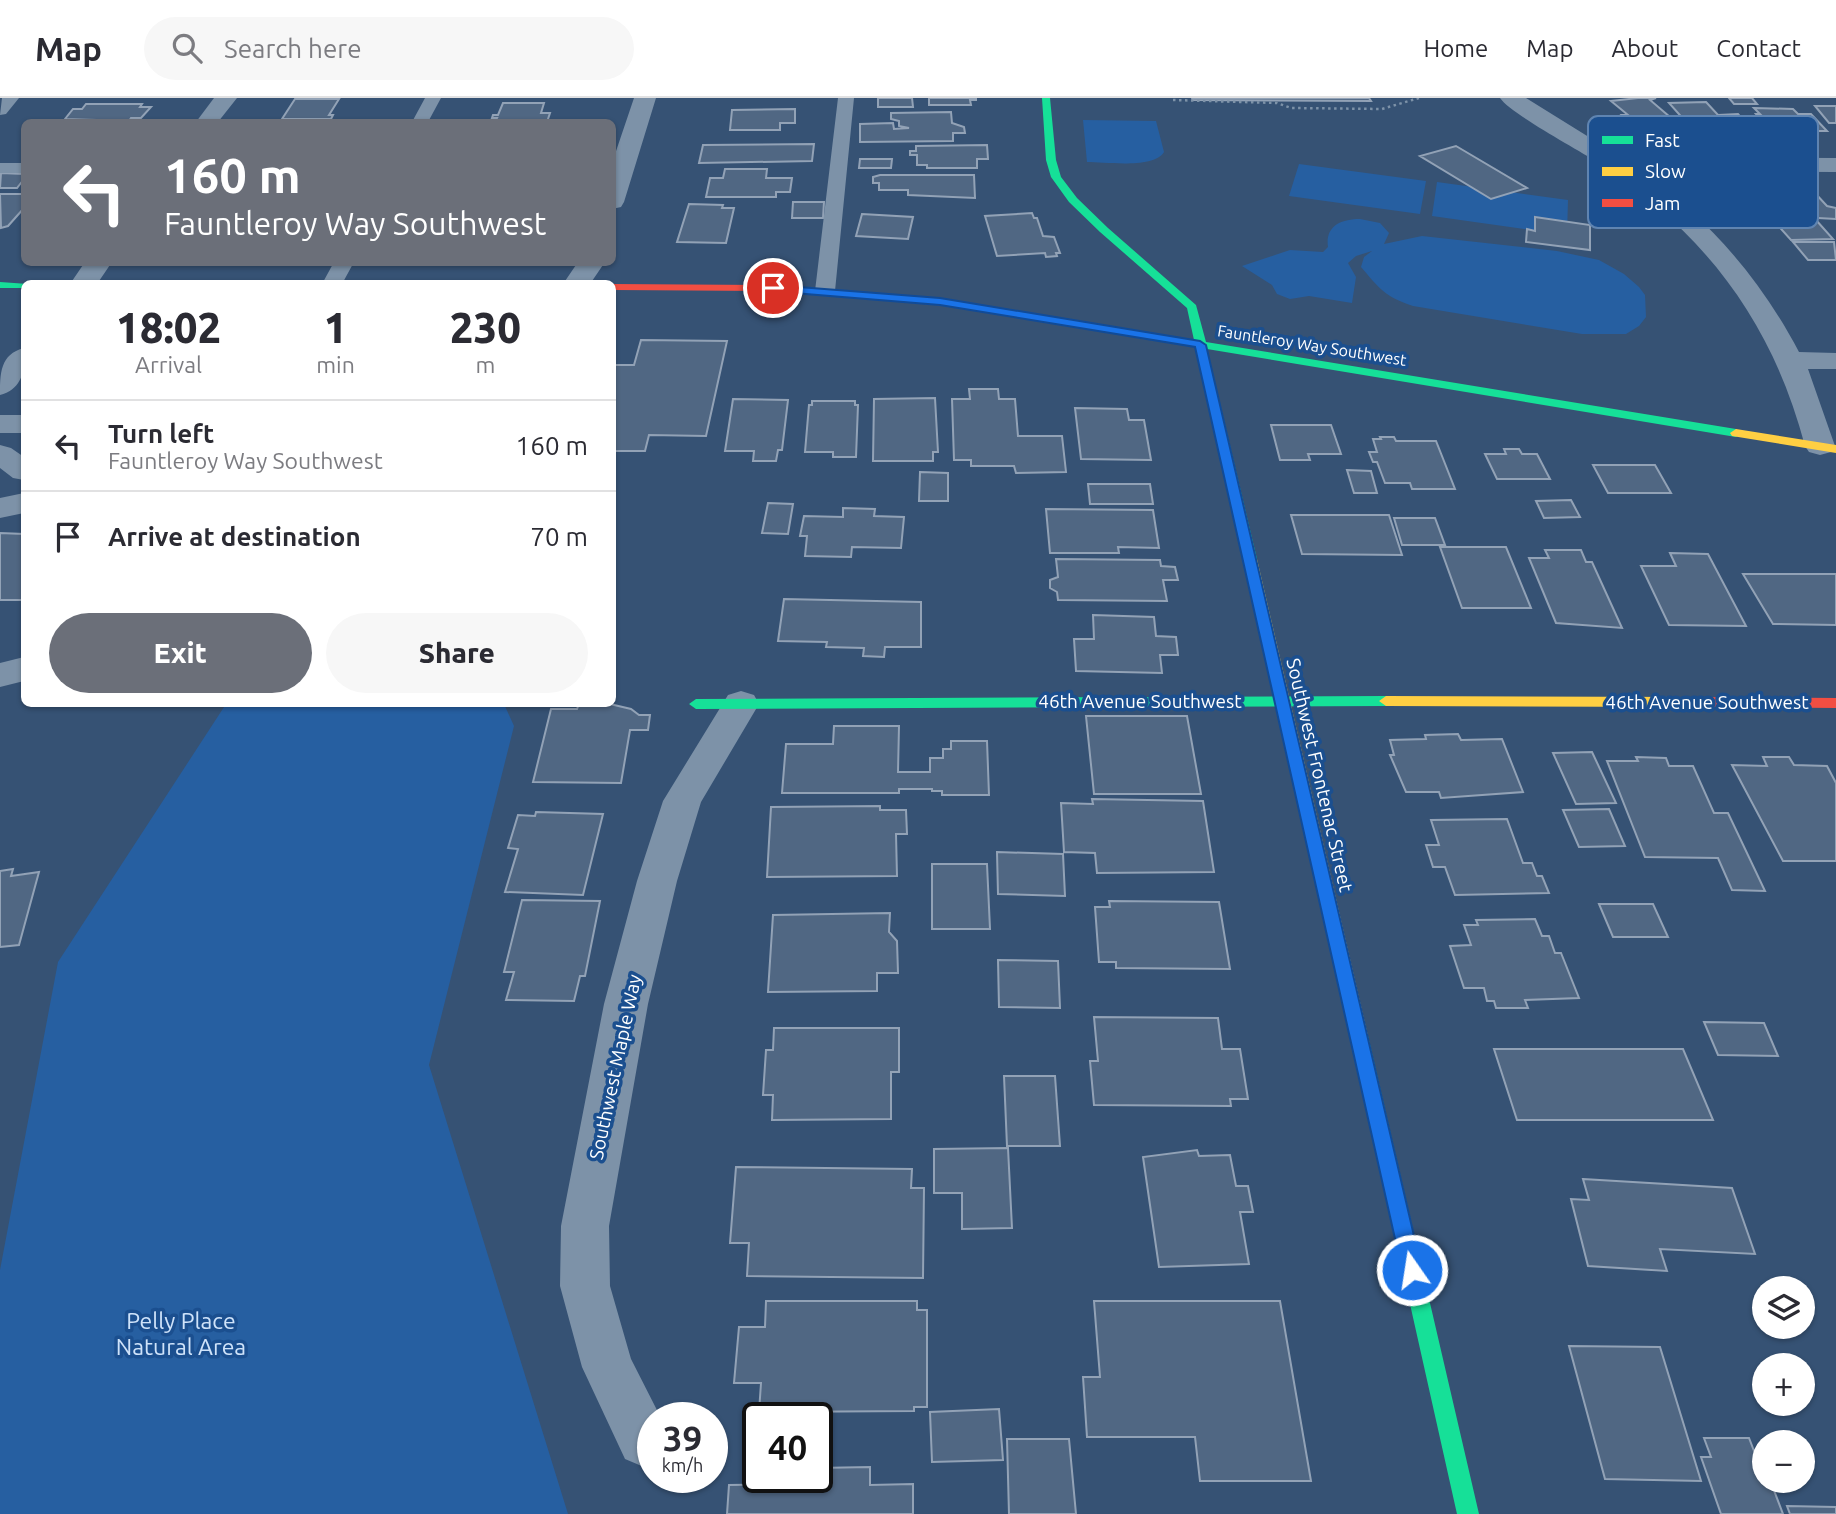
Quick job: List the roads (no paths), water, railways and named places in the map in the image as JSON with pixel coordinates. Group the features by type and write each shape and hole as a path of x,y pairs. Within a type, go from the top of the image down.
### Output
{"street":[{"path":"209,119 226,98"},
{"path":"616,189 645,98"},
{"name":"Southwest Frontenac Street","path":"1046,98 1051,160 1056,177 1073,200 1104,230 1192,307 1468,1514"},
{"path":"1511,98 1588,147"},
{"path":"1818,166 1836,166"},
{"path":"1694,228 1720,252 1755,300 1788,360 1828,448"},
{"path":"0,285 21,285"},
{"name":"Fauntleroy Way Southwest","path":"616,287 825,291 940,302 1828,448"},
{"path":"0,386 21,360"},
{"path":"1788,360 1836,361"},
{"path":"0,424 21,424"},
{"path":"0,454 21,469"},
{"path":"0,508 21,504"},
{"path":"0,675 21,670"},
{"name":"46th Avenue Southwest","path":"696,704 1281,700 1836,703"},
{"name":"Southwest Maple Way","path":"637,1426 608,1367 585,1286 585,1226 626,1004 657,881 682,801 741,704"}],"lane":[{"path":"0,110 11,98"},
{"path":"422,119 433,98"},
{"path":"825,291 846,98"},
{"path":"0,168 21,168"}],"park label":[{"name":"Pelly Place Natural Area","path":"181,1333"}]}
